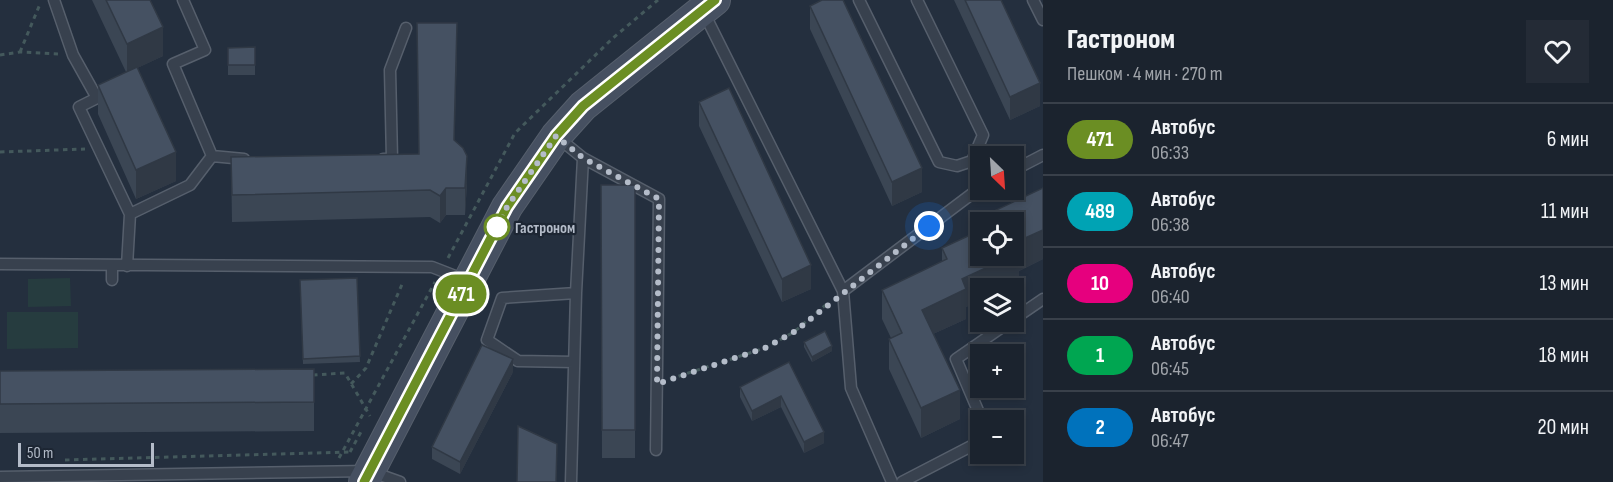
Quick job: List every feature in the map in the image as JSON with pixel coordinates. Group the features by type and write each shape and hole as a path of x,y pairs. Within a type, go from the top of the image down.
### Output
{"main road":[{"path":"366,464 507,207 556,136 583,106 708,5"}],"lane":[{"path":"54,0 73,55 97,98 79,107 130,214 127,266"},
{"path":"183,0 205,50 173,64 212,156"},
{"path":"859,0 939,162 957,166 972,161 983,135 916,0"},
{"path":"1033,0 1043,20"},
{"path":"708,5 843,291 851,388 892,482"},
{"path":"368,159 392,159 390,70 406,28"},
{"path":"556,136 583,158 659,199 656,450"},
{"path":"1024,165 1043,155"},
{"path":"212,156 260,159"},
{"path":"130,214 190,185 212,156"},
{"path":"571,482 576,293 583,158"},
{"path":"843,291 970,195"},
{"path":"0,264 432,267 468,280"},
{"path":"112,266 112,280"},
{"path":"574,362 518,361 487,340 502,298 576,293"},
{"path":"1024,312 1043,299"},
{"path":"978,410 956,359 995,332"},
{"path":"902,482 970,447"},
{"path":"0,477 366,464 400,482"}],"path":[{"path":"20,52 42,0"},
{"path":"0,55 20,52 73,55"},
{"path":"0,152 99,148"},
{"path":"351,384 366,368 409,267"},
{"path":"657,384 765,348 794,332 843,291"},
{"path":"59,460 366,464 370,415 345,373 311,375"}],"green space":[{"path":"70,278 71,306 28,307 28,279"},
{"path":"7,312 78,312 78,348 7,349"}],"building":[{"path":"106,0 150,0 163,27 127,44"},
{"path":"822,0 843,0 922,168 892,182 810,6"},
{"path":"965,0 1001,0 1040,83 1010,97"},
{"path":"417,23 457,23 454,140 463,148 467,156 465,188 446,188 440,196 430,190 232,195 231,157 419,154"},
{"path":"255,47 255,65 228,65 228,48"},
{"path":"137,67 176,152 136,170 98,85"},
{"path":"729,88 811,265 782,279 699,102"},
{"path":"601,185 635,185 635,430 602,430"},
{"path":"1043,188 1043,230 1024,239 1024,212 994,211 1017,200 1024,200 1024,197"},
{"path":"970,235 970,266 990,266 962,279 966,289 922,310 960,390 921,408 889,339 902,333 882,290 947,259 942,248"},
{"path":"357,278 360,356 303,359 300,280"},
{"path":"825,331 832,346 812,357 804,342"},
{"path":"482,345 513,359 460,462 432,447"},
{"path":"789,362 824,432 804,442 781,396 752,411 740,387"},
{"path":"314,369 314,402 0,404 0,371"},
{"path":"518,426 557,444 556,482 517,482"}],"bus line":[{"name":"471","path":"364,482 507,207 556,136 583,106 715,0"}],"place":[{"name":"Гастроном","path":"497,227"}],"route":[{"path":"497,227 507,207 556,136 583,158 659,199 657,384 765,348 794,332 843,291 929,226"}]}
